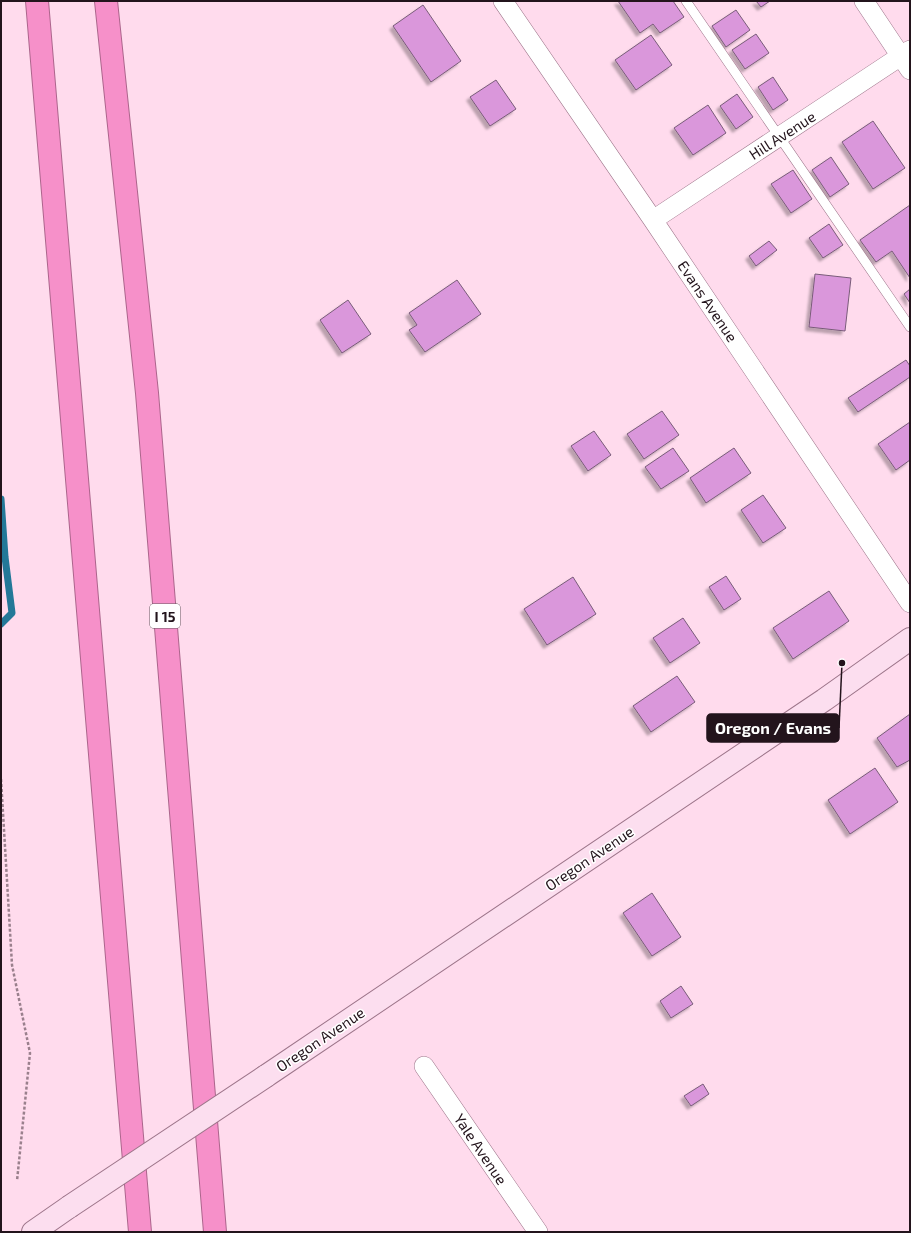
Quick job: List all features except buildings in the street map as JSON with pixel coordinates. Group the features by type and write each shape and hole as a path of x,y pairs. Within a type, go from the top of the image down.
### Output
{"highway":[{"path":"37,1 140,1232"},
{"name":"I 15","path":"106,1 148,401 215,1232"}],"street":[{"name":"Evans Avenue","path":"503,1 653,220 910,603"},
{"path":"864,1 907,59"},
{"name":"Hill Avenue","path":"653,220 781,136 907,59"},
{"name":"Oregon Avenue","path":"32,1232 824,700 910,639"},
{"name":"Yale Avenue","path":"424,1066 538,1232"}],"lane":[{"path":"686,1 781,136 910,327"}],"path":[{"path":"1,778 12,965 30,1053 17,1181"}],"waterway":[{"path":"1,499 5,557 12,613 1,624"}],"place":[{"name":"Oregon / Evans","path":"842,663"}]}
